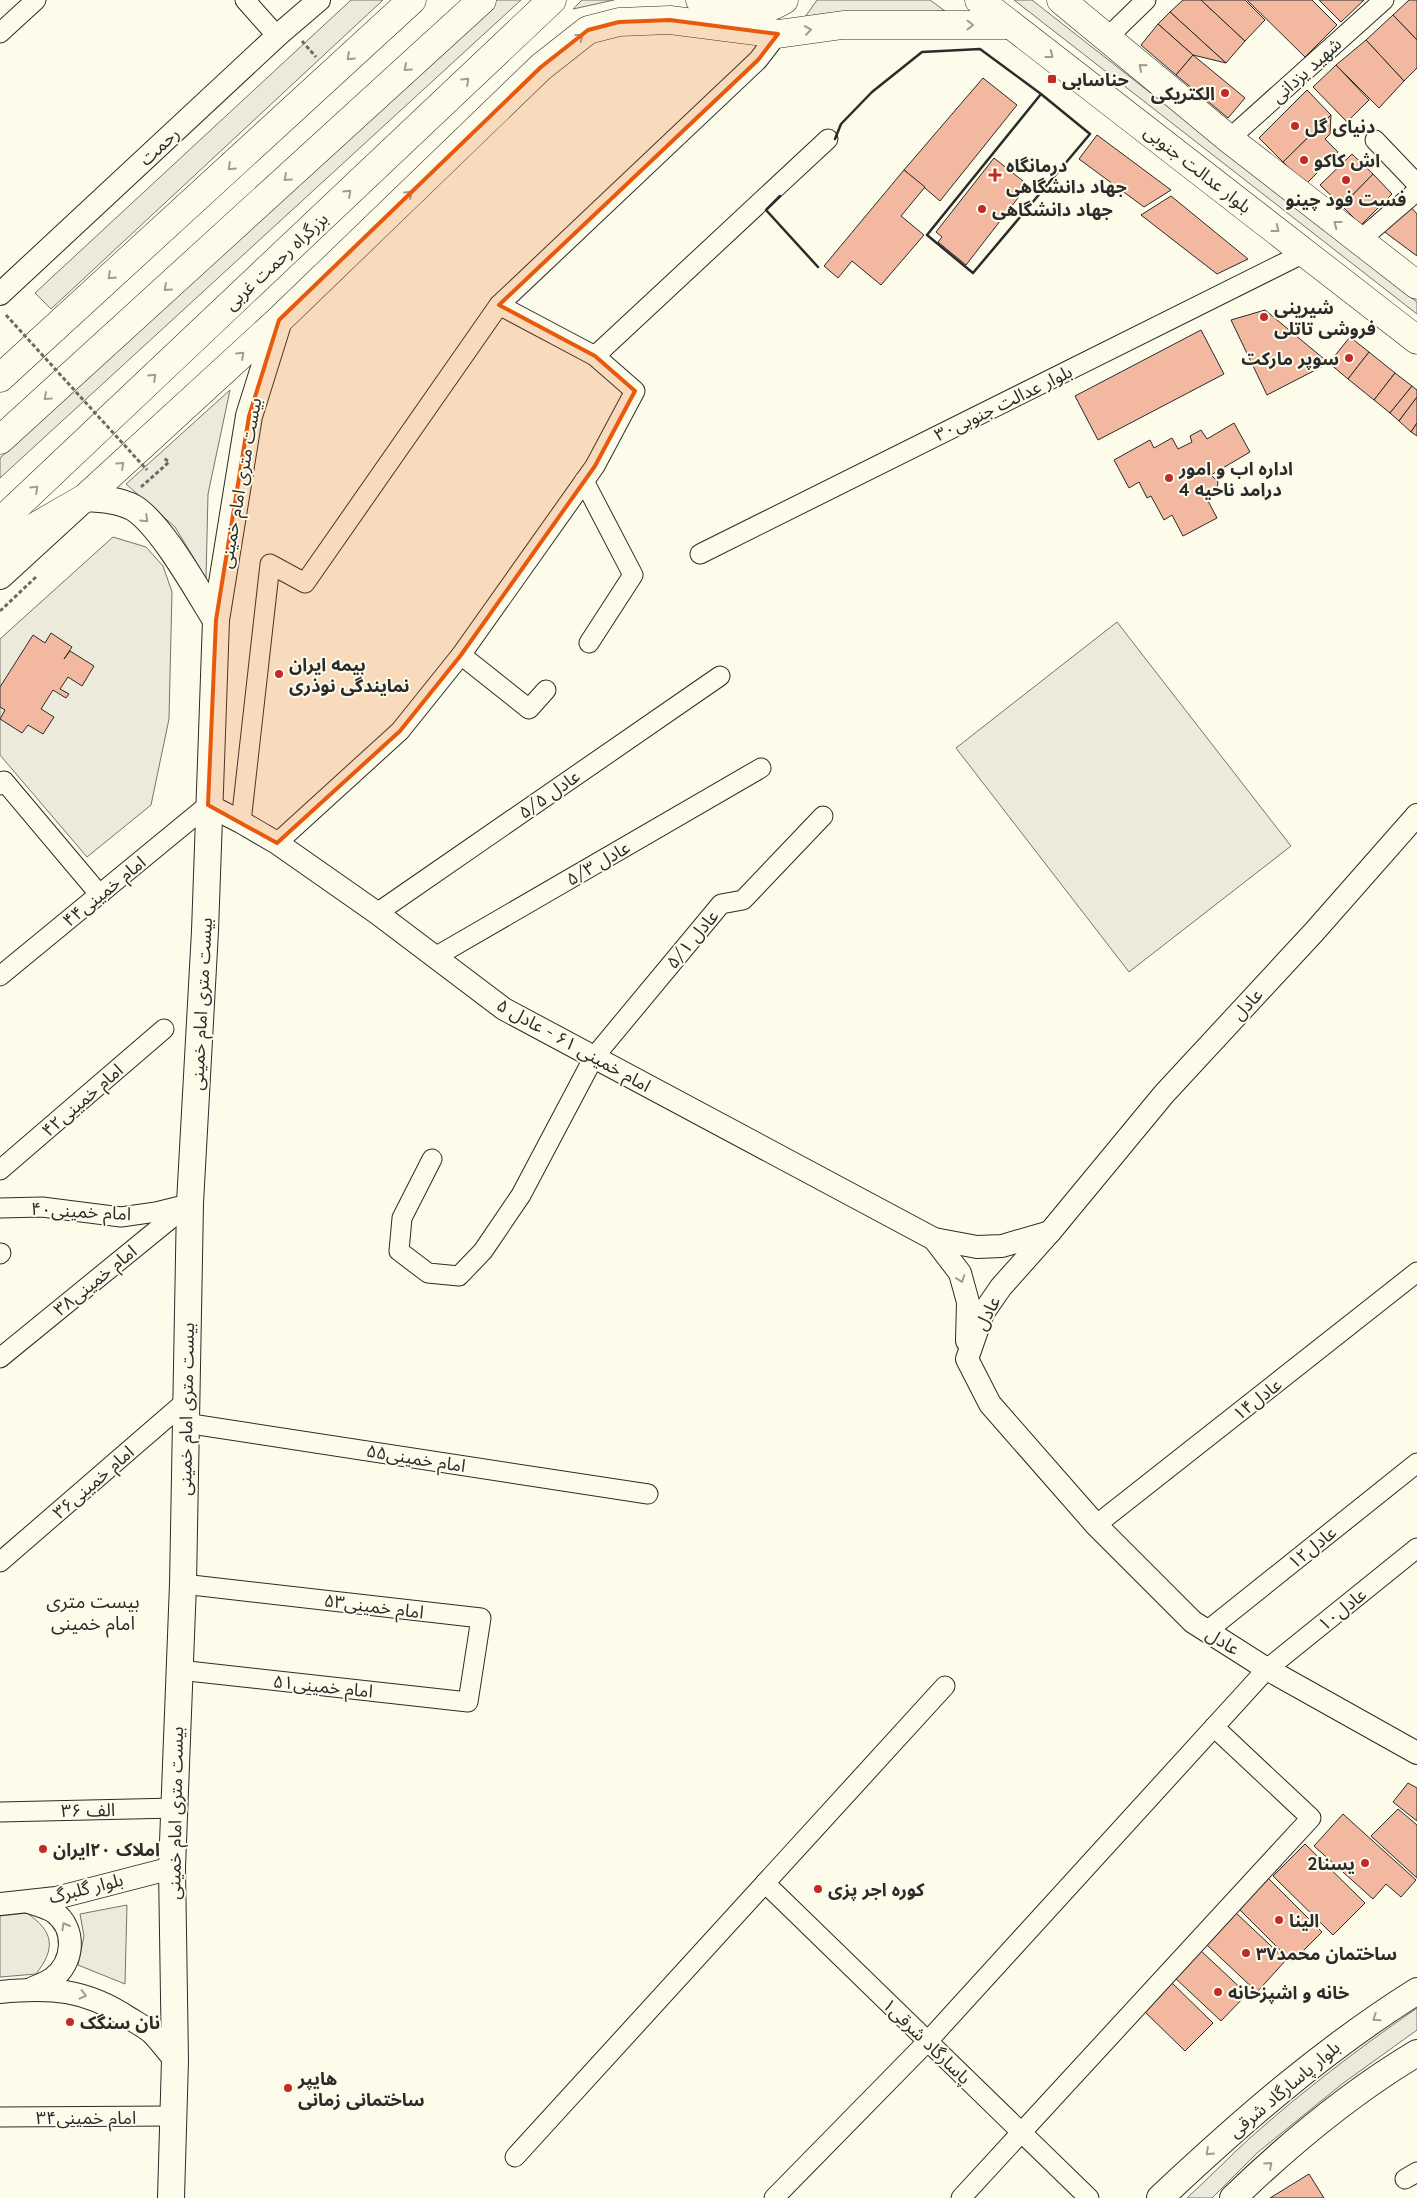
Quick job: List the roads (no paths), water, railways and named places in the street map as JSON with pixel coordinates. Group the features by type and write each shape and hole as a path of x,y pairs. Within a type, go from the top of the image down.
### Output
{"main road":[{"path":"0,378 412,0"},
{"path":"0,440 482,0"},
{"name":"بزرگراه رحمت غربی","path":"0,522 552,0"},
{"path":"700,0 723,13 741,15 773,6 784,0"},
{"name":"بلوار عدالت جنوبی","path":"979,0 1417,340"},
{"path":"1061,0 1229,139 1417,285"},
{"path":"0,576 278,320 541,67 588,30 619,22 670,20 778,34 843,25 1011,25"},
{"name":"بیست متری امام خمینی","path":"171,2198 175,2060 172,1868 183,1584 190,1203 205,931 216,620 249,416 278,320"},
{"path":"0,547 85,498 117,501 134,509 153,526 176,556 216,620"},
{"name":"بلوار پاسارگاد شرقی","path":"1160,2198 1260,2106 1298,2075 1347,2038 1417,1991"},
{"path":"1233,2198 1288,2148 1336,2109 1417,2052"}],"street":[{"path":"0,33 36,0"},
{"path":"244,0 282,31"},
{"name":"رحمت","path":"3,304 282,31 319,0"},
{"path":"1107,38 1146,0"},
{"name":"شهید یزدانی","path":"1229,139 1384,0"},
{"path":"241,822 270,564 305,583 499,304 758,60 778,34"},
{"path":"595,356 828,139"},
{"path":"1375,140 1417,184"},
{"path":"1359,241 1417,191"},
{"name":"بلوار عدالت جنوبی۳۰","path":"700,554 1306,252"},
{"path":"277,843 400,730 461,655 595,466 635,391 595,356 499,304"},
{"path":"584,481 633,575 589,643"},
{"path":"461,655 529,709 546,690"},
{"name":"عادل ۵/۵","path":"377,913 720,676"},
{"name":"عادل ۵/۳","path":"436,957 761,768"},
{"path":"0,785 4,782 100,895"},
{"name":"امام خمینی ۶۱ - عادل ۵","path":"208,806 277,843 377,913 504,1009 934,1239 977,1247 1002,1246 1050,1232"},
{"name":"۴۴امام خمینی","path":"0,976 208,806"},
{"name":"عادل","path":"1413,1746 1267,1669 1193,1622 1096,1525 990,1404 967,1360 983,1313 1001,1287 1050,1232 1164,1094 1314,932 1417,815"},
{"name":"عادل ۵/۱","path":"432,1159 402,1218 399,1251 428,1273 459,1276 483,1251 521,1195 594,1057 721,904 743,900 823,816"},
{"name":"امام خمینی۴۲","path":"0,1170 164,1029"},
{"name":"امام خمینی۴۰","path":"0,1208 42,1207 120,1217 156,1212 190,1203"},
{"name":"امام خمینی۳۸","path":"0,1358 190,1203"},
{"name":"امام خمینی ۶۱ - عادل ۵","path":"934,1239 960,1273 968,1302 967,1360"},
{"name":"عادل۱۴","path":"1096,1525 1345,1331 1417,1272"},
{"name":"امام خمینی۵۵","path":"185,1412 648,1494"},
{"name":"امام خمینی۳۶","path":"0,1562 185,1412"},
{"name":"عادل۱۲","path":"1207,1631 1417,1462"},
{"name":"عادل۱۰","path":"774,2198 927,2042 1267,1669 1417,1548"},
{"name":"امام خمینی۵۳","path":"183,1584 480,1618 468,1702"},
{"name":"امام خمینی۵۱","path":"179,1670 468,1702"},
{"path":"515,2157 945,1686"},
{"path":"961,2198 1311,1818 1214,1728"},
{"name":"۳۶ الف","path":"0,1812 175,1808"},
{"name":"بلوار گلبرگ","path":"0,1904 26,1902 85,1892 135,1876 172,1868"},
{"name":"پاسارگاد شرقی۱","path":"765,1883 1088,2198"},
{"path":"26,1902 54,1912 63,1921 70,1936 70,1952 64,1966 52,1978 31,1989"},
{"path":"0,1992 31,1989 67,1990 91,1997 123,2013 151,2032 175,2060"},
{"name":"امام خمینی۳۴","path":"0,2117 172,2116"}],"place":[{"name":"حناسابی","path":"1052,79"},
{"name":"الکتریکی","path":"1225,93"},
{"name":"دنیای گل","path":"1295,126"},
{"name":"اش کاکو","path":"1304,160"},
{"name":"درمانگاه جهاد دانشگاهی","path":"995,175"},
{"name":"فست فود چینو","path":"1346,180"},
{"name":"جهاد دانشگاهی","path":"982,209"},
{"name":"شیرینی فروشی تاتلی","path":"1264,317"},
{"name":"سوپر مارکت","path":"1349,358"},
{"name":"اداره اب و امور درامد ناحیه 4","path":"1169,478"},
{"name":"بیمه ایران نمایندگی نوذری","path":"279,674"},
{"name":"املاک ۲۰ایران","path":"43,1849"},
{"name":"یسنا2","path":"1365,1863"},
{"name":"کوره اجر پزی","path":"818,1889"},
{"name":"الینا","path":"1279,1920"},
{"name":"ساختمان محمد۳۷","path":"1246,1953"},
{"name":"خانه و اشپزخانه","path":"1218,1992"},
{"name":"نان سنگک","path":"70,2022"},
{"name":"هایپر ساختمانی زمانی","path":"288,2088"}],"district":[{"name":"بیست متری امام خمینی","path":"93,1612"}]}
